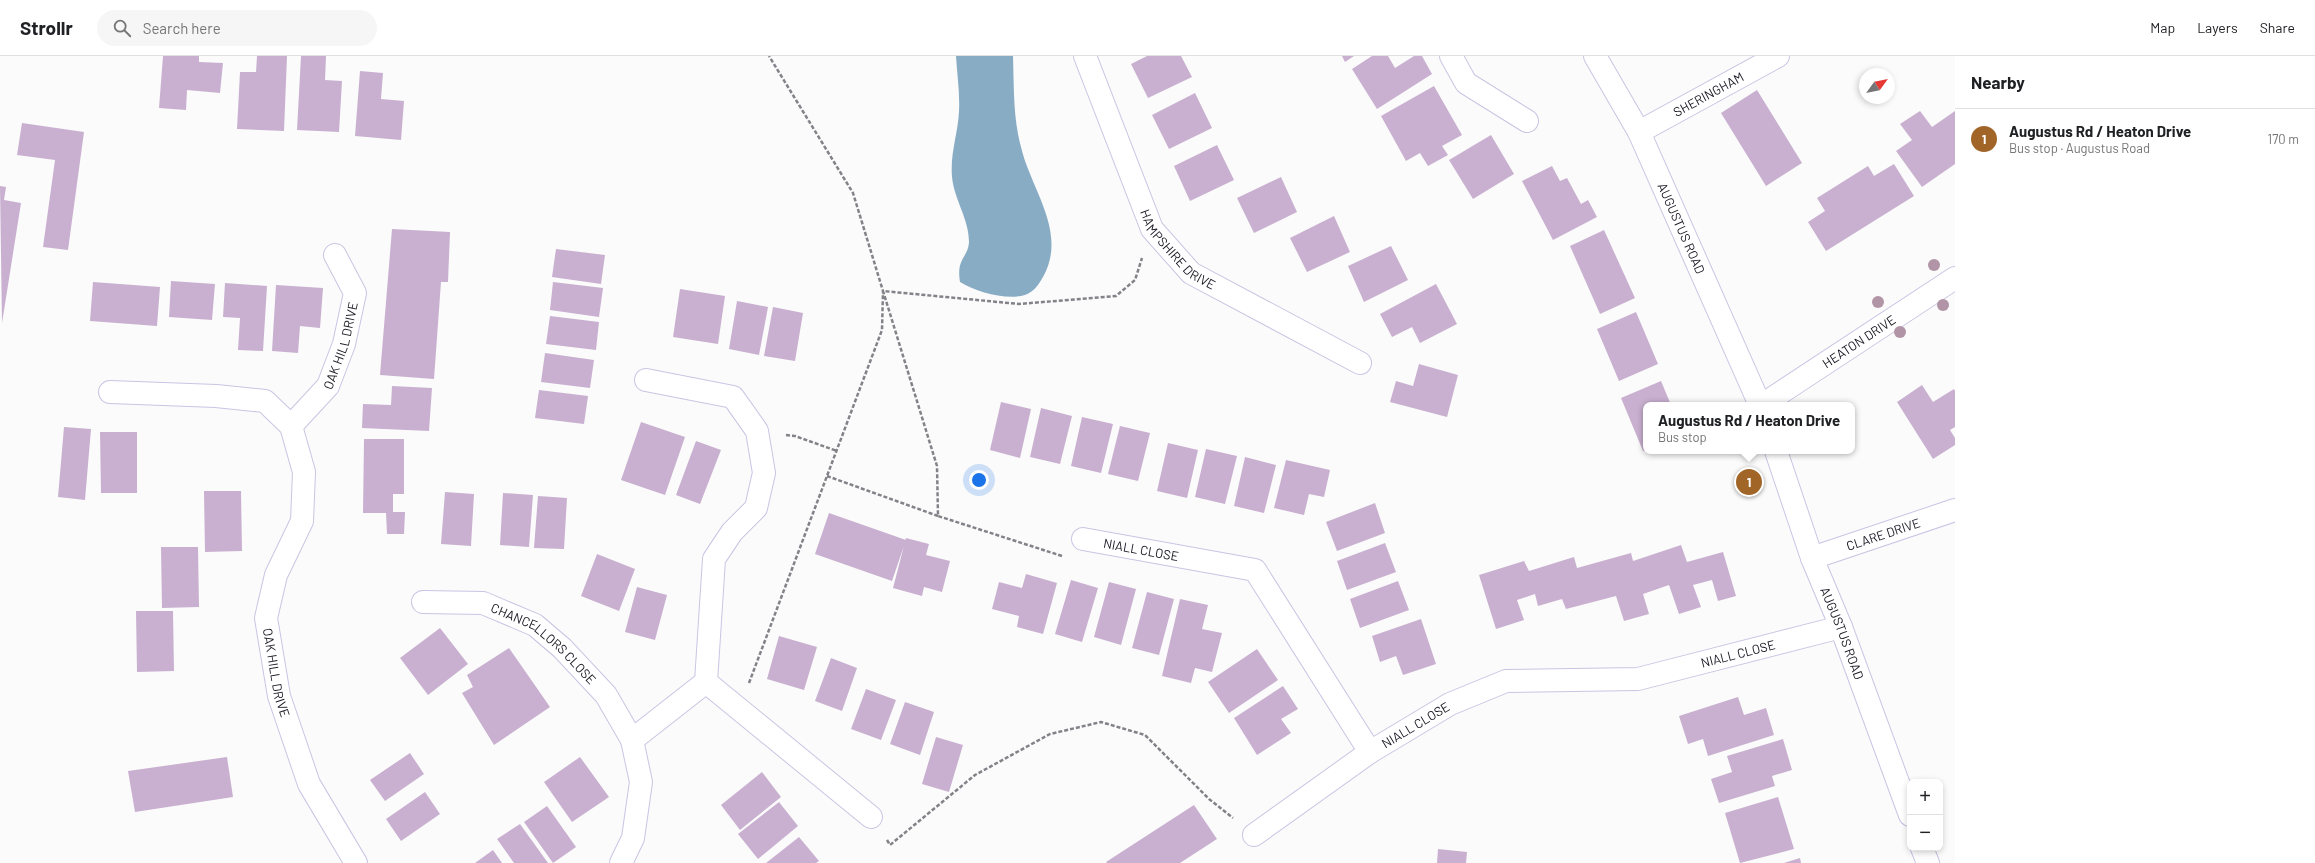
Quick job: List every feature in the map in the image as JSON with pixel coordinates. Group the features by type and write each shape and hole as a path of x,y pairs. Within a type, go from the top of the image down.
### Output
{"street":[{"name":"HAMPSHIRE DRIVE","path":"1085,56 1152,230 1191,273 1360,363"},
{"path":"1451,56 1466,83 1526,121"},
{"name":"AUGUSTUS ROAD","path":"1594,56 1639,132 1760,402"},
{"name":"SHERINGHAM","path":"1639,132 1778,56"},
{"name":"OAK HILL DRIVE","path":"335,254 355,293 344,344 328,386 292,426 304,472 302,521 276,575 266,618 279,696 310,784 356,863"},
{"name":"HEATON DRIVE","path":"1766,402 1955,278"},
{"path":"632,740 706,682 714,559 732,532 756,508 764,473 757,431 734,397 646,380"},
{"path":"110,392 216,396 265,401 292,426"},
{"name":"AUGUSTUS ROAD","path":"1777,454 1812,558 1841,627 1907,807"},
{"name":"CLARE DRIVE","path":"1812,558 1955,510"},
{"name":"NIALL CLOSE","path":"1083,539 1255,570 1370,752 1450,704 1506,681 1638,679 1841,627"},
{"name":"CHANCELLORS CLOSE","path":"423,602 483,603 535,625 562,648 606,695 632,740 641,782 633,838 621,863"},
{"path":"706,682 871,817"},
{"path":"1254,835 1370,752"},
{"path":"1923,851 1928,863"}],"path":[{"path":"768,56 853,193 937,466 938,516"},
{"path":"883,292 1019,304 1116,296 1135,280 1152,230"},
{"path":"739,710 882,330 883,292"},
{"path":"795,436 837,451"},
{"path":"827,476 938,516 1061,557 1083,539"},
{"path":"871,817 890,845 976,775 1050,734 1101,722 1146,735 1209,799 1254,835"}],"water":[{"path":"956,56 1013,56 1014,102 1018,136 1026,163 1045,211 1050,227 1052,244 1050,260 1043,277 1034,289 1025,295 1014,297 998,296 981,292 960,282 959,274 961,263 967,252 969,242 967,225 953,185 952,177 952,160 959,111"}],"building":[{"path":"163,56 199,56 199,62 223,63 220,93 187,90 186,110 159,108"},
{"path":"257,56 287,56 284,131 237,129 240,72 256,72"},
{"path":"301,56 326,56 325,80 342,81 339,132 297,130"},
{"path":"1147,56 1181,56 1192,77 1148,98 1131,64"},
{"path":"1342,56 1354,56 1345,62"},
{"path":"1372,56 1388,56 1395,68 1414,56 1422,56 1432,74 1377,109 1352,69"},
{"path":"360,71 383,73 381,99 404,101 401,140 355,136"},
{"path":"1434,86 1462,135 1442,146 1448,155 1428,166 1420,153 1406,161 1381,116"},
{"path":"1757,90 1802,163 1766,186 1721,113"},
{"path":"1195,93 1212,128 1169,149 1152,115"},
{"path":"1920,111 1932,127 1955,111 1955,164 1922,187 1896,151 1912,140 1900,124"},
{"path":"22,123 84,132 68,250 43,247 55,160 17,155"},
{"path":"1491,135 1514,174 1473,199 1449,160"},
{"path":"1217,145 1234,180 1190,201 1174,166"},
{"path":"1894,164 1914,196 1826,251 1808,222 1825,211 1817,198 1868,166 1874,176"},
{"path":"1552,166 1560,181 1567,178 1581,204 1588,200 1597,217 1553,240 1522,181"},
{"path":"1281,177 1297,212 1254,233 1237,198"},
{"path":"0,186 6,187 4,200 21,203 2,323"},
{"path":"1334,216 1350,252 1307,272 1290,238"},
{"path":"392,229 450,232 448,282 441,282 434,379 380,375"},
{"path":"1604,230 1635,298 1600,314 1570,246"},
{"path":"1391,246 1408,280 1364,302 1348,266"},
{"path":"556,249 605,255 601,284 552,277"},
{"path":"171,281 215,284 212,320 169,317"},
{"path":"93,282 160,287 157,326 90,321"},
{"path":"553,282 603,288 599,317 550,310"},
{"path":"225,283 267,286 263,351 238,350 240,318 223,317"},
{"path":"1436,284 1457,324 1420,343 1412,327 1392,337 1380,314"},
{"path":"276,285 323,288 320,328 300,326 298,353 272,351"},
{"path":"680,289 725,296 718,344 673,337"},
{"path":"737,301 768,307 759,355 729,349"},
{"path":"773,307 803,313 795,361 764,356"},
{"path":"1636,312 1658,364 1619,381 1597,329"},
{"path":"550,316 599,322 596,350 546,344"},
{"path":"545,353 594,360 590,388 541,382"},
{"path":"1419,364 1458,375 1447,417 1390,402 1396,381 1413,386"},
{"path":"1661,381 1670,402 1643,402 1643,451 1621,398"},
{"path":"1922,385 1933,402 1954,389 1955,391 1955,427 1950,430 1955,438 1955,445 1933,459 1897,402"},
{"path":"392,386 432,388 429,431 362,428 363,404 391,405"},
{"path":"539,390 588,396 584,424 535,418"},
{"path":"1001,402 1031,409 1020,458 990,450"},
{"path":"1041,408 1072,416 1060,464 1030,457"},
{"path":"1082,417 1113,424 1101,473 1071,466"},
{"path":"641,422 685,437 665,495 621,480"},
{"path":"1120,426 1150,433 1138,481 1108,474"},
{"path":"64,427 91,429 85,500 58,497"},
{"path":"100,432 137,432 137,493 101,493"},
{"path":"364,439 404,439 404,494 393,494 393,512 405,512 404,534 387,534 386,513 363,513"},
{"path":"696,441 721,450 700,504 676,495"},
{"path":"1168,443 1198,450 1187,498 1157,491"},
{"path":"1206,449 1237,456 1225,504 1195,497"},
{"path":"1245,457 1276,465 1264,513 1234,506"},
{"path":"1286,460 1330,470 1324,497 1309,494 1304,515 1274,508"},
{"path":"204,491 241,491 242,551 205,552"},
{"path":"445,492 474,494 471,546 441,544"},
{"path":"503,493 533,495 529,547 500,545"},
{"path":"538,496 567,498 564,549 534,548"},
{"path":"1375,503 1385,533 1337,551 1326,522"},
{"path":"829,513 906,540 892,581 815,554"},
{"path":"906,538 929,544 926,555 950,561 942,592 924,587 922,596 893,588"},
{"path":"1385,543 1396,572 1347,590 1337,561"},
{"path":"1681,545 1687,562 1723,552 1736,596 1718,601 1712,580 1693,585 1701,607 1679,614 1669,585 1643,594 1649,614 1624,621 1616,596 1566,609 1562,599 1538,606 1535,594 1517,600 1524,620 1496,629 1479,575 1524,561 1529,571 1574,557 1577,568 1631,553 1633,561"},
{"path":"161,547 198,547 199,607 162,608"},
{"path":"597,554 635,569 619,611 581,596"},
{"path":"1026,574 1057,583 1043,634 1017,627 1019,616 992,609 999,582 1022,588"},
{"path":"1071,580 1098,588 1082,642 1055,634"},
{"path":"1398,581 1409,610 1360,628 1350,599"},
{"path":"1109,582 1136,589 1121,645 1094,637"},
{"path":"637,587 667,595 655,640 625,632"},
{"path":"1147,592 1174,599 1159,655 1132,648"},
{"path":"1180,599 1208,605 1202,629 1222,633 1212,672 1195,668 1191,683 1162,676"},
{"path":"136,611 173,611 174,671 137,672"},
{"path":"1421,619 1436,664 1403,675 1396,656 1380,662 1372,636"},
{"path":"440,628 468,664 428,695 400,658"},
{"path":"779,636 817,647 804,690 767,679"},
{"path":"509,648 550,707 494,745 462,693 473,687 467,675"},
{"path":"1257,649 1278,680 1229,713 1208,682"},
{"path":"831,658 857,668 842,711 815,701"},
{"path":"1283,686 1298,709 1281,719 1291,733 1257,755 1234,718"},
{"path":"866,689 896,700 881,740 851,729"},
{"path":"1738,697 1744,715 1766,708 1774,735 1708,756 1703,739 1688,744 1679,716"},
{"path":"905,702 934,712 920,755 890,744"},
{"path":"936,737 963,745 949,792 922,784"},
{"path":"1783,739 1792,770 1772,776 1775,786 1719,803 1711,779 1732,772 1727,756"},
{"path":"410,753 424,774 385,801 370,780"},
{"path":"227,757 233,797 135,812 128,771"},
{"path":"580,757 609,797 572,822 544,782"},
{"path":"762,772 781,797 740,830 721,805"},
{"path":"425,792 440,814 401,841 386,819"},
{"path":"1778,797 1794,849 1740,863 1725,813"},
{"path":"779,802 798,826 758,859 738,834"},
{"path":"1194,805 1217,839 1180,863 1106,862"},
{"path":"547,806 576,847 553,863 524,822"},
{"path":"520,824 548,863 514,863 497,839"},
{"path":"799,837 819,861 816,863 766,863"},
{"path":"1438,849 1467,852 1466,863 1437,863"},
{"path":"493,850 502,863 475,863"},
{"path":"1800,858 1801,863 1784,863"}],"place":[{"name":"Augustus Rd / Heaton Drive","path":"1749,482"}]}
